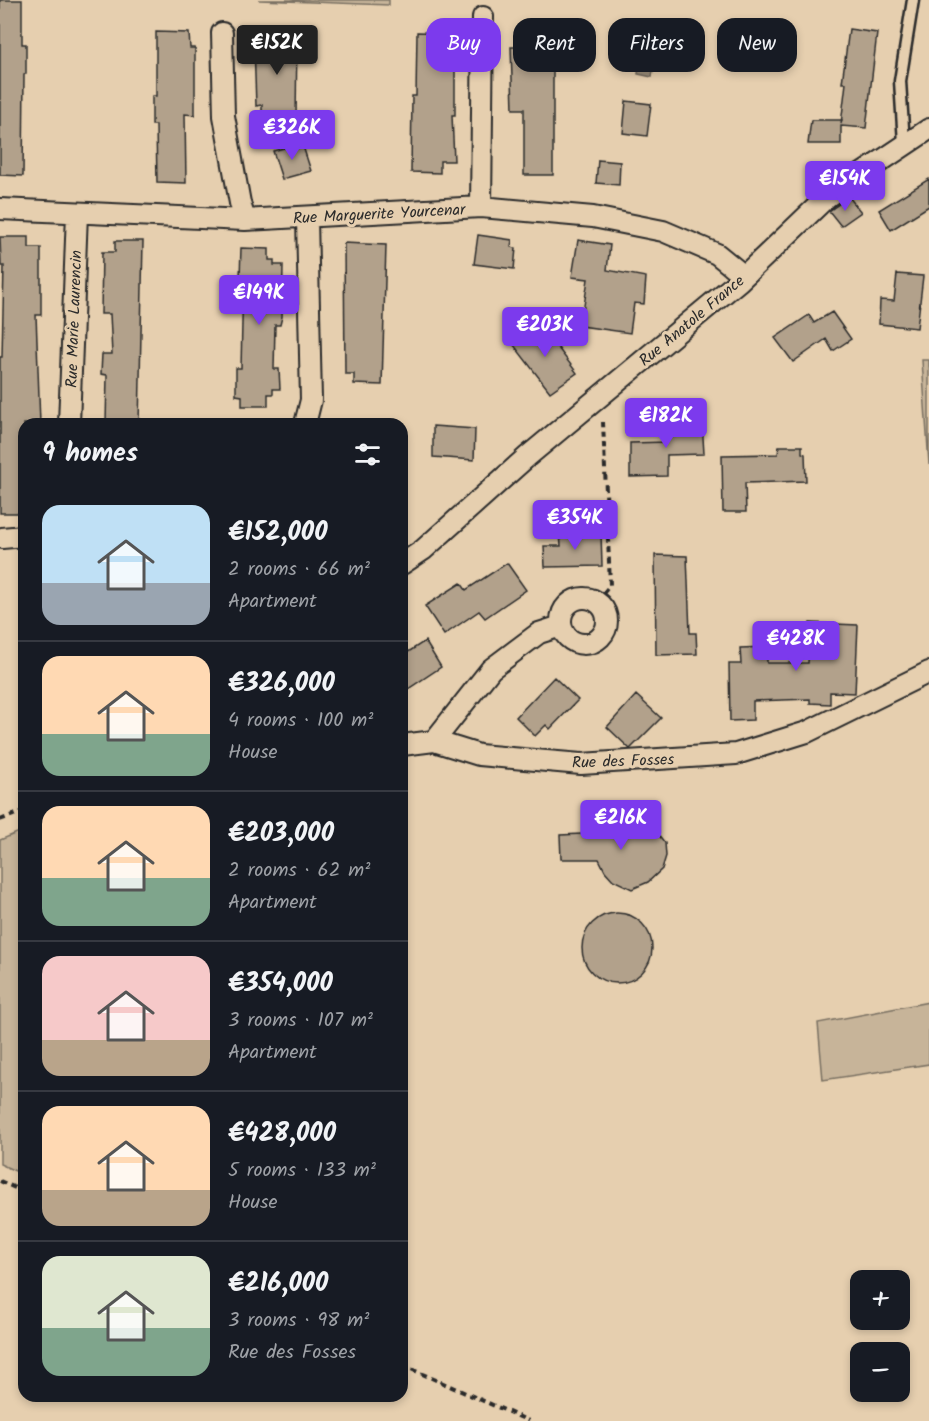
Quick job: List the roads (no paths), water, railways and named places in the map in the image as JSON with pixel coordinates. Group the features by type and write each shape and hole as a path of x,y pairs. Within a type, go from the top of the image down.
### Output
{"street":[{"path":"481,207 483,17"},
{"path":"222,33 224,116 245,220"},
{"name":"Rue Anatole France","path":"408,560 423,550 528,456 744,276 827,197 904,143 929,129"},
{"name":"Rue Marguerite Yourcenar","path":"0,209 245,220 481,207 592,217 663,231 717,254 744,276"},
{"name":"Rue Marie Laurencin","path":"69,418 77,213"},
{"path":"306,418 311,400 307,218"},
{"path":"2,538 18,537"},
{"path":"581,598 597,601 606,613 608,621 606,629 597,641 590,644 575,643 564,633 561,626 563,611 574,600 581,598"},
{"path":"434,741 491,669 539,633 561,626"},
{"name":"Rue des Fosses","path":"408,744 434,741 479,755 581,764 736,754 807,732 929,672"}],"lane":[{"path":"904,143 900,81 913,0"}]}
